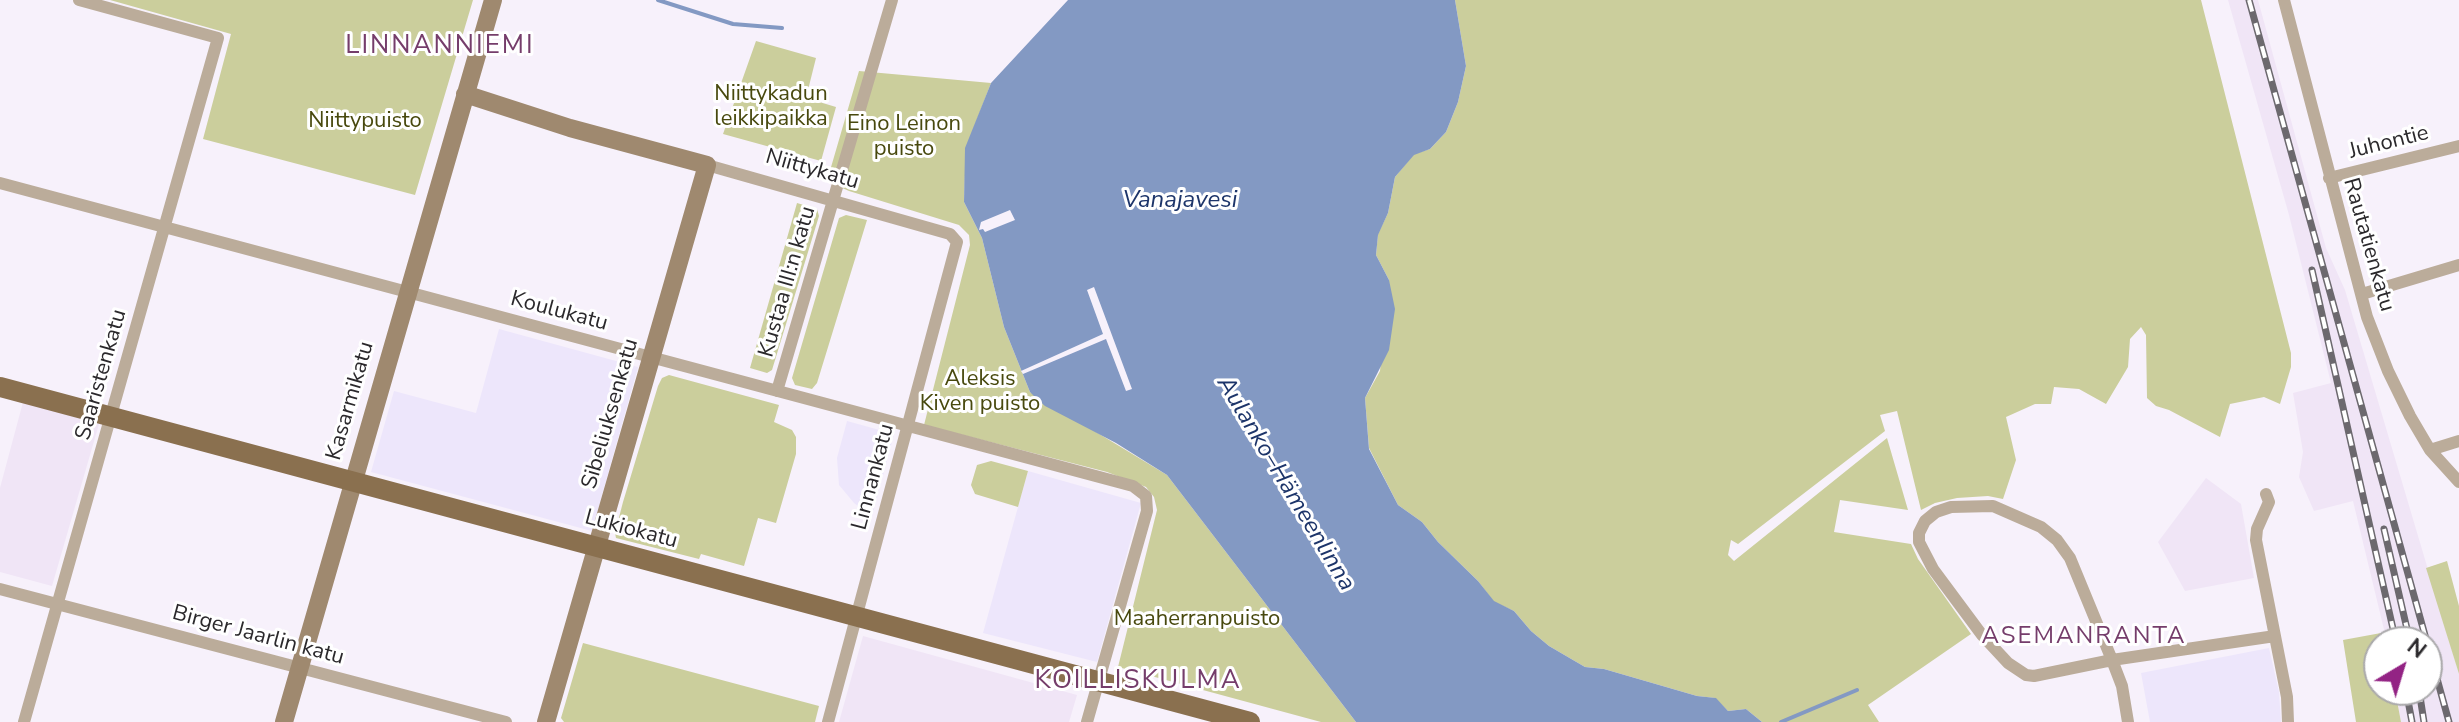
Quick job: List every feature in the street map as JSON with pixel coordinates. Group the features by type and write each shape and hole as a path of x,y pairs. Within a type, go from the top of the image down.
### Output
{"main road":[{"name":"Lukiokatu","path":"0,387 1250,722"}],"street":[{"name":"Saaristenkatu","path":"24,722 218,38 79,0"},
{"name":"Kasarmikatu","path":"284,722 493,0"},
{"name":"Kustaa III:n katu","path":"777,391 892,0"},
{"name":"Rautatienkatu","path":"2284,0 2367,317 2410,416 2430,450 2459,482"},
{"name":"Niittykatu","path":"465,94 570,128 950,234 957,242"},
{"name":"Juhontie","path":"2329,178 2459,146"},
{"name":"Sibeliuksenkatu","path":"546,722 707,165"},
{"name":"Koulukatu","path":"0,183 1133,486 1143,492 1148,501 1099,682"},
{"name":"Linnankatu","path":"828,722 957,242"},
{"path":"2362,294 2459,265"},
{"path":"2430,450 2459,441"},
{"path":"2266,494 2269,502 2257,529 2256,540 2287,697 2288,722"},
{"path":"2128,722 2122,686 2112,660 2070,558 2057,540 2041,527 1993,506 1951,507 1936,512 1925,521 1919,533 1919,542 1933,569 1974,625 2019,672 2034,676 2112,660 2275,636"},
{"name":"Birger Jaarlin katu","path":"0,589 506,722"},
{"path":"1087,722 1099,682"}],"shaded area":[{"path":"2228,0 2258,0 2326,248 2345,290 2459,674 2459,722 2401,722 2398,706 2443,706 2443,626 2383,626 2353,501 2314,511 2299,477 2303,452 2293,393 2331,383 2289,215"},
{"path":"499,329 638,367 592,531 371,472 394,391 476,413"},
{"path":"23,402 99,424 52,586 0,572 0,488"},
{"path":"847,421 894,434 872,517 854,503 839,485 837,458"},
{"path":"1028,471 1141,503 1097,662 983,633"},
{"path":"2206,478 2241,504 2254,578 2185,591 2158,542"},
{"path":"863,636 1077,695 1069,722 839,722"},
{"path":"2269,648 2279,692 2281,722 2150,722 2141,673"}],"green space":[{"name":"Niittypuisto","path":"110,0 473,0 415,195 203,139 231,34"},
{"path":"1455,0 2201,0 2291,353 2291,367 2280,404 2264,397 2230,404 2220,437 2156,406 2147,398 2146,335 2141,327 2130,339 2128,367 2106,404 2079,389 2054,387 2051,404 2035,404 2006,417 2016,460 2003,499 1988,496 1957,498 1921,510 1897,411 1880,415 1885,431 1738,544 1731,540 1728,555 1734,561 1887,438 1908,510 1840,500 1834,532 1911,544 1918,559 1971,634 1868,705 1879,722 1762,722 1746,709 1728,711 1715,698 1697,696 1604,669 1585,667 1549,646 1514,611 1494,602 1422,522 1398,505 1369,448 1365,398 1380,371 1389,280 1376,255 1378,234 1388,213 1395,177 1414,154 1430,149 1446,132 1458,102 1466,66"},
{"name":"Niittykadun leikkipaikka","path":"756,41 816,58 806,98 836,107 821,161 723,134"},
{"path":"859,71 991,83 966,148 964,202 982,238 1004,327 1030,392 1167,475 1356,722 1321,722 1118,667 1157,510 1154,497 1146,487 1107,472 924,425 970,245 969,235 959,225 849,191 827,181"},
{"path":"797,203 817,209 819,216 772,370 767,373 750,368"},
{"path":"846,215 867,220 817,383 812,389 795,385 792,378 839,218"},
{"path":"669,375 779,405 774,422 792,430 796,437 796,454 776,523 758,518 744,566 701,554 699,559 616,538 623,502 658,386 662,378"},
{"path":"991,461 1028,471 1018,507 975,494 971,485 977,465"},
{"path":"2447,561 2459,606 2459,674 2426,568"},
{"path":"2363,636 2363,706 2398,706 2401,722 2356,722 2343,640"},
{"path":"583,643 819,706 815,722 564,722 561,718"}],"water":[{"name":"Vanajavesi","path":"1068,0 1455,0 1466,66 1458,102 1446,132 1430,149 1414,155 1395,177 1388,213 1378,235 1376,255 1389,280 1395,309 1389,350 1365,398 1369,449 1398,505 1422,522 1494,601 1514,611 1549,646 1585,667 1604,669 1697,696 1716,698 1728,711 1746,709 1762,722 1356,722 1167,475 1116,443 1045,406 1030,392 1004,327 982,238 964,202 965,148 991,83"}],"pier":[{"path":"1010,210 1015,220 985,232 979,230 981,222"},
{"path":"1094,287 1132,389 1126,391 1106,339 1023,374 1021,371 1103,334 1087,290"}],"waterway":[{"path":"658,0 733,24 782,28"},
{"path":"1781,722 1857,690"}],"railway":[{"path":"2249,0 2449,722"},
{"path":"2312,270 2392,626"},
{"path":"2384,529 2406,626"},
{"path":"2409,706 2412,722"},
{"path":"2422,706 2424,722"}],"district":[{"name":"LINNANNIEMI","path":"440,47"},
{"name":"ASEMANRANTA","path":"2084,637"},
{"name":"KOILLISKULMA","path":"1138,682"}],"park label":[{"name":"Eino Leinon puisto","path":"904,138"},
{"name":"Aleksis Kiven puisto","path":"980,392"},
{"name":"Maaherranpuisto","path":"1197,620"}],"water label":[{"name":"Aulanko–Hämeenlinna","path":"1285,484"}]}
